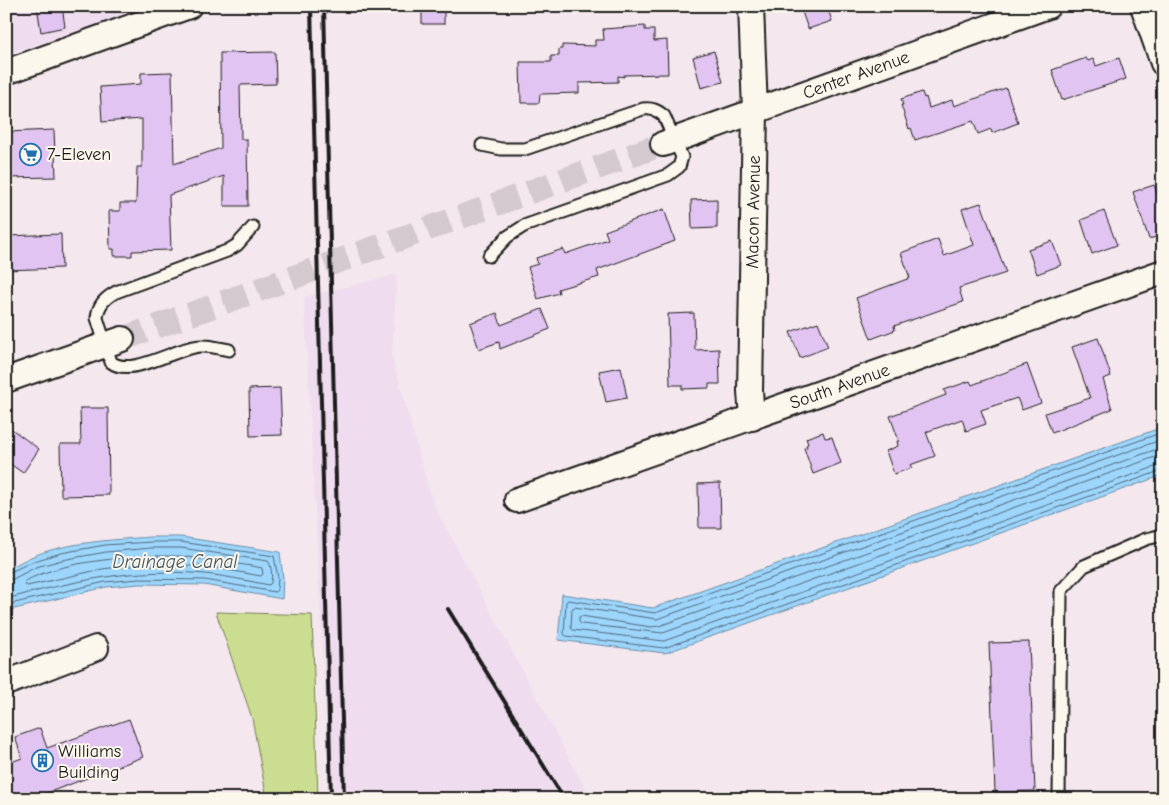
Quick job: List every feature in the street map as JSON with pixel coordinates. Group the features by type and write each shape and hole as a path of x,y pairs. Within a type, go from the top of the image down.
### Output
{"street":[{"name":"Macon Avenue","path":"752,6 755,111 750,391 752,418"},
{"name":"Center Avenue","path":"669,142 1048,6"},
{"path":"1143,6 1163,63"},
{"path":"6,72 176,9"},
{"name":"South Avenue","path":"517,500 1163,272"},
{"path":"6,380 113,342"},
{"path":"6,682 96,648"}],"lane":[{"path":"482,145 501,149 525,149 642,109 652,108 664,116 669,142 682,157 679,167 668,176 524,226 508,237 489,256"},
{"path":"229,350 194,346 127,368 120,367 111,362 113,342 97,318 97,312 103,301 109,296 227,251 254,227"},
{"path":"1060,799 1061,591 1084,566 1146,539 1163,535"}],"shaded area":[{"path":"6,6 141,6 94,27 6,54"},
{"path":"397,274 392,357 433,503 591,799 330,799 304,297"}],"green space":[{"path":"216,612 312,615 318,799 267,799 252,718"}],"water":[{"path":"1163,427 1163,475 665,653 558,640 562,594 653,608"},
{"name":"Drainage Canal","path":"150,537 181,537 280,552 283,578 282,599 204,585 139,584 106,587 6,611 6,570 24,560 45,552 74,545"}],"building":[{"path":"37,6 62,6 65,27 41,32"},
{"path":"422,6 444,6 444,24 422,24"},
{"path":"800,6 827,6 832,21 808,29"},
{"path":"645,26 645,30 654,30 654,41 667,40 668,74 624,75 624,77 618,76 618,82 579,83 579,93 540,94 539,103 521,103 520,62 551,62 551,56 559,56 559,49 562,49 562,45 595,46 595,40 604,40 603,29"},
{"path":"714,51 723,82 701,88 693,57"},
{"path":"275,52 276,84 240,85 241,139 247,139 248,206 224,206 224,176 169,195 171,250 132,251 132,256 114,256 114,249 110,249 109,211 120,211 120,203 136,203 137,167 142,167 142,119 102,122 100,87 141,84 141,73 172,72 174,164 221,148 220,53"},
{"path":"1086,58 1088,61 1093,59 1096,66 1119,58 1126,79 1062,100 1052,70"},
{"path":"1006,88 1018,123 992,133 991,129 978,134 973,121 915,140 901,105 903,105 901,99 922,92 924,98 926,97 929,108 952,100 954,106"},
{"name":"7-Eleven","path":"54,130 56,177 6,178 6,132"},
{"path":"1154,185 1163,209 1163,235 1149,239 1133,192"},
{"path":"717,199 717,228 692,229 691,200"},
{"path":"981,203 1006,273 959,288 963,302 894,326 895,330 871,339 856,298 910,278 901,253 938,239 944,256 974,245 962,209"},
{"path":"664,209 675,241 597,270 599,277 558,289 559,293 538,299 528,267 538,264 536,258 563,249 565,254 608,239 605,231"},
{"path":"1104,211 1117,245 1092,254 1081,220"},
{"path":"61,234 62,268 6,270 6,236"},
{"path":"1052,241 1061,265 1037,274 1028,249"},
{"path":"542,309 550,329 500,349 499,342 479,349 470,323 497,313 501,325"},
{"path":"694,313 695,350 719,349 720,384 709,384 709,388 682,389 682,385 670,385 668,314"},
{"path":"818,322 828,347 800,358 790,332"},
{"path":"1098,338 1111,376 1103,379 1112,409 1052,433 1045,413 1090,398 1072,347"},
{"path":"1027,364 1041,403 1022,410 1017,398 981,410 986,424 966,431 962,419 926,432 935,456 910,465 912,468 894,474 886,451 898,446 897,441 899,441 890,416 946,395 944,390 970,381 972,385"},
{"path":"621,367 627,398 606,402 599,371"},
{"path":"280,388 282,435 250,436 249,389"},
{"path":"80,408 108,408 109,495 61,496 60,444 81,444"},
{"path":"6,425 39,449 23,473 6,461"},
{"path":"823,432 825,438 832,437 841,463 813,474 804,448 808,444 806,438"},
{"path":"720,483 721,528 699,528 698,484"},
{"path":"1029,642 1035,791 995,792 989,643"},
{"path":"129,719 143,757 31,799 6,799 6,764 22,758 15,737 40,728 47,748"}],"tunnel":[{"path":"122,339 663,144"}],"railway":[{"path":"311,6 331,799"},
{"path":"324,6 344,799"},
{"path":"448,609 564,799"}],"place":[{"name":"7-Eleven","path":"31,154"},
{"name":"Williams Building","path":"42,761"}]}
